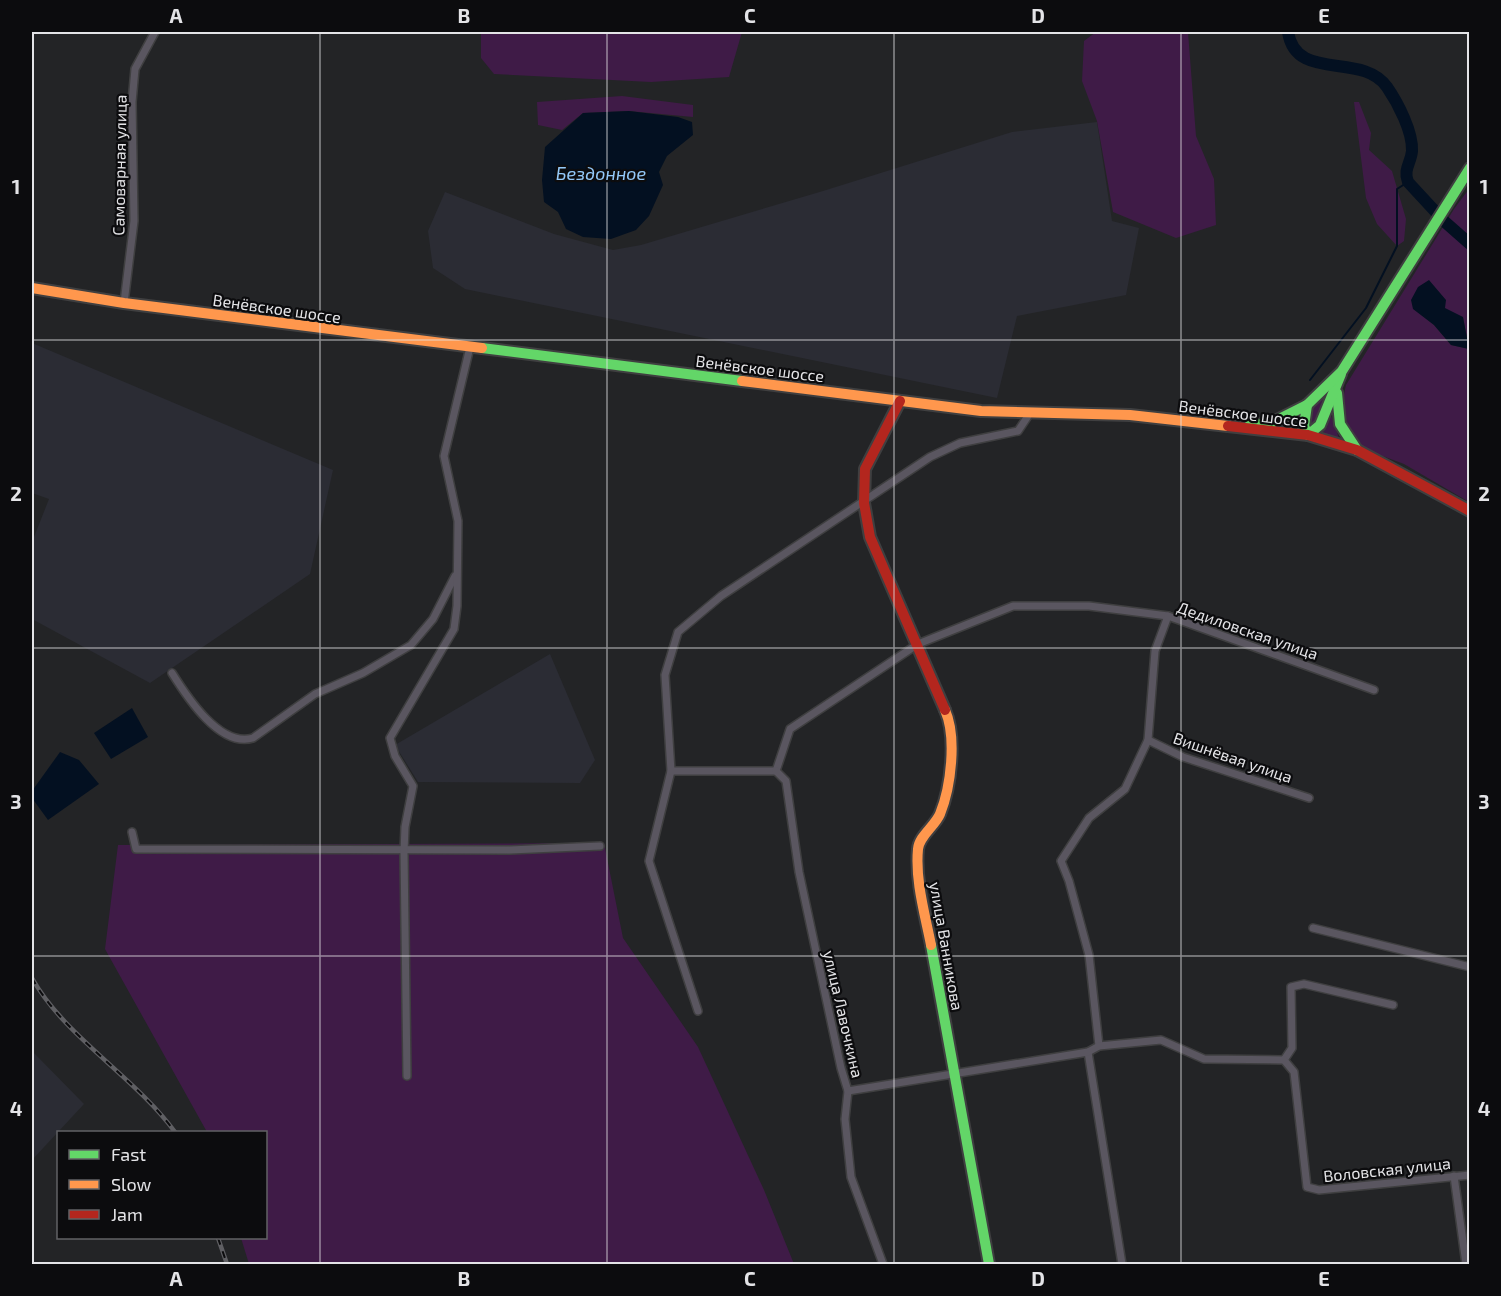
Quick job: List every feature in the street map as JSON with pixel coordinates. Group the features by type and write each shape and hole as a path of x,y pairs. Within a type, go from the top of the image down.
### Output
{"main road":[{"path":"1306,405 1304,426 1308,435 1320,425 1342,371 1470,168"},
{"name":"Венёвское шоссе","path":"32,288 123,303 981,411 1130,415 1308,435 1357,450 1470,511"},
{"path":"1239,427 1271,423 1306,405 1342,371"},
{"path":"1337,386 1340,424 1357,450"},
{"name":"улица Ванникова","path":"900,401 871,453 865,469 864,503 870,537 949,719 952,759 940,815 918,846 919,882 989,1264"}],"street":[{"name":"Самоварная улица","path":"123,303 134,221 132,102 135,69 155,32"},
{"path":"407,1076 404,849 405,827 413,786 394,756 390,738 454,629 458,606 456,573 458,520 444,456 470,347"},
{"path":"698,1011 649,861 671,771 665,675 678,632 721,596 930,457 960,443 1018,431 1030,413"},
{"path":"172,673 192,704 231,738 241,740 253,738 315,694 363,673 411,645 433,619 456,573"},
{"name":"Дедиловская улица","path":"776,771 790,729 918,644 1013,606 1089,606 1168,616 1374,690"},
{"path":"1099,1046 1094,1018 1089,956 1069,881 1061,861 1089,818 1125,789 1148,740 1155,651 1168,616"},
{"name":"Вишнёвая улица","path":"1148,740 1183,757 1309,798"},
{"path":"671,771 776,771"},
{"name":"улица Лавочкина","path":"776,771 786,781 799,872 841,1068 848,1090 845,1119 851,1178 883,1264"},
{"path":"132,832 136,849 510,850 600,846"},
{"path":"1313,928 1470,967"},
{"path":"848,1090 1088,1052 1099,1046 1161,1040 1204,1059 1284,1060 1292,1048 1291,987 1304,984 1393,1005"},
{"path":"1088,1052 1122,1264"},
{"name":"Воловская улица","path":"1284,1060 1294,1072 1307,1187 1319,1191 1470,1175"},
{"path":"1454,1176 1466,1264"}],"shaded area":[{"path":"481,32 742,32 729,77 651,82 494,74 481,58"},
{"path":"1096,32 1188,32 1196,136 1214,179 1216,225 1176,238 1113,212 1097,121 1082,81 1084,41"},
{"path":"622,96 693,105 693,117 629,111 583,113 562,130 538,125 537,102"},
{"path":"1354,102 1359,102 1371,133 1369,150 1392,171 1406,219 1404,241 1397,246 1377,224 1366,198"},
{"path":"1097,122 1112,221 1139,228 1126,295 1017,316 997,398 465,289 433,268 428,231 445,192 554,234 613,250 641,245 1012,132"},
{"path":"1469,189 1469,346 1463,318 1414,309 1434,325 1451,345 1469,349 1469,502 1404,464 1364,449 1349,432 1342,403 1346,385 1454,209"},
{"path":"32,343 333,470 310,574 150,683 32,619 32,542 49,499 32,493"},
{"path":"1327,394 1324,408 1309,429 1309,411"},
{"path":"1331,415 1339,438 1321,433"},
{"path":"550,654 595,760 580,783 418,782 395,745"},
{"path":"604,843 623,938 698,1047 764,1190 794,1264 249,1264 241,1239 267,1239 267,1131 206,1131 105,949 118,845"},
{"path":"32,1051 84,1104 32,1160"}],"water":[{"name":"Бездонное","path":"629,111 678,117 692,122 693,135 667,156 659,172 663,185 649,216 636,230 611,239 583,237 566,229 558,212 544,202 542,180 545,147 583,113"},
{"path":"1429,280 1446,300 1445,308 1463,317 1469,349 1451,345 1434,325 1413,309 1411,300 1418,287"},
{"path":"132,708 148,737 111,759 94,733"},
{"path":"60,752 79,760 99,784 48,820 32,798 32,791"}],"waterway":[{"path":"1288,32 1294,48 1303,57 1316,62 1362,70 1376,76 1387,87 1400,109 1412,143 1407,170 1408,182 1445,222 1470,244"},
{"path":"1310,380 1366,308 1397,246 1397,189 1408,182"}],"railway":[{"path":"32,978 62,1019 140,1093 174,1131"},
{"path":"218,1239 227,1264"}],"traffic: fast":[{"path":"1249,426 1271,423 1307,405 1342,371 1470,168"},
{"path":"482,348 742,381"},
{"path":"1307,405 1304,426 1308,435 1320,425 1341,374"},
{"path":"1337,393 1340,424 1357,450"},
{"path":"931,945 989,1264"}],"traffic: slow":[{"path":"32,288 124,303 482,348"},
{"path":"742,381 981,411 1130,415 1228,426"},
{"path":"931,945 923,909 917,861 919,844 940,814 950,776 951,734 945,710"}],"traffic: jam":[{"path":"900,401 865,469 864,503 870,537 945,710"},
{"path":"1228,426 1308,435 1357,450 1470,511"}]}
